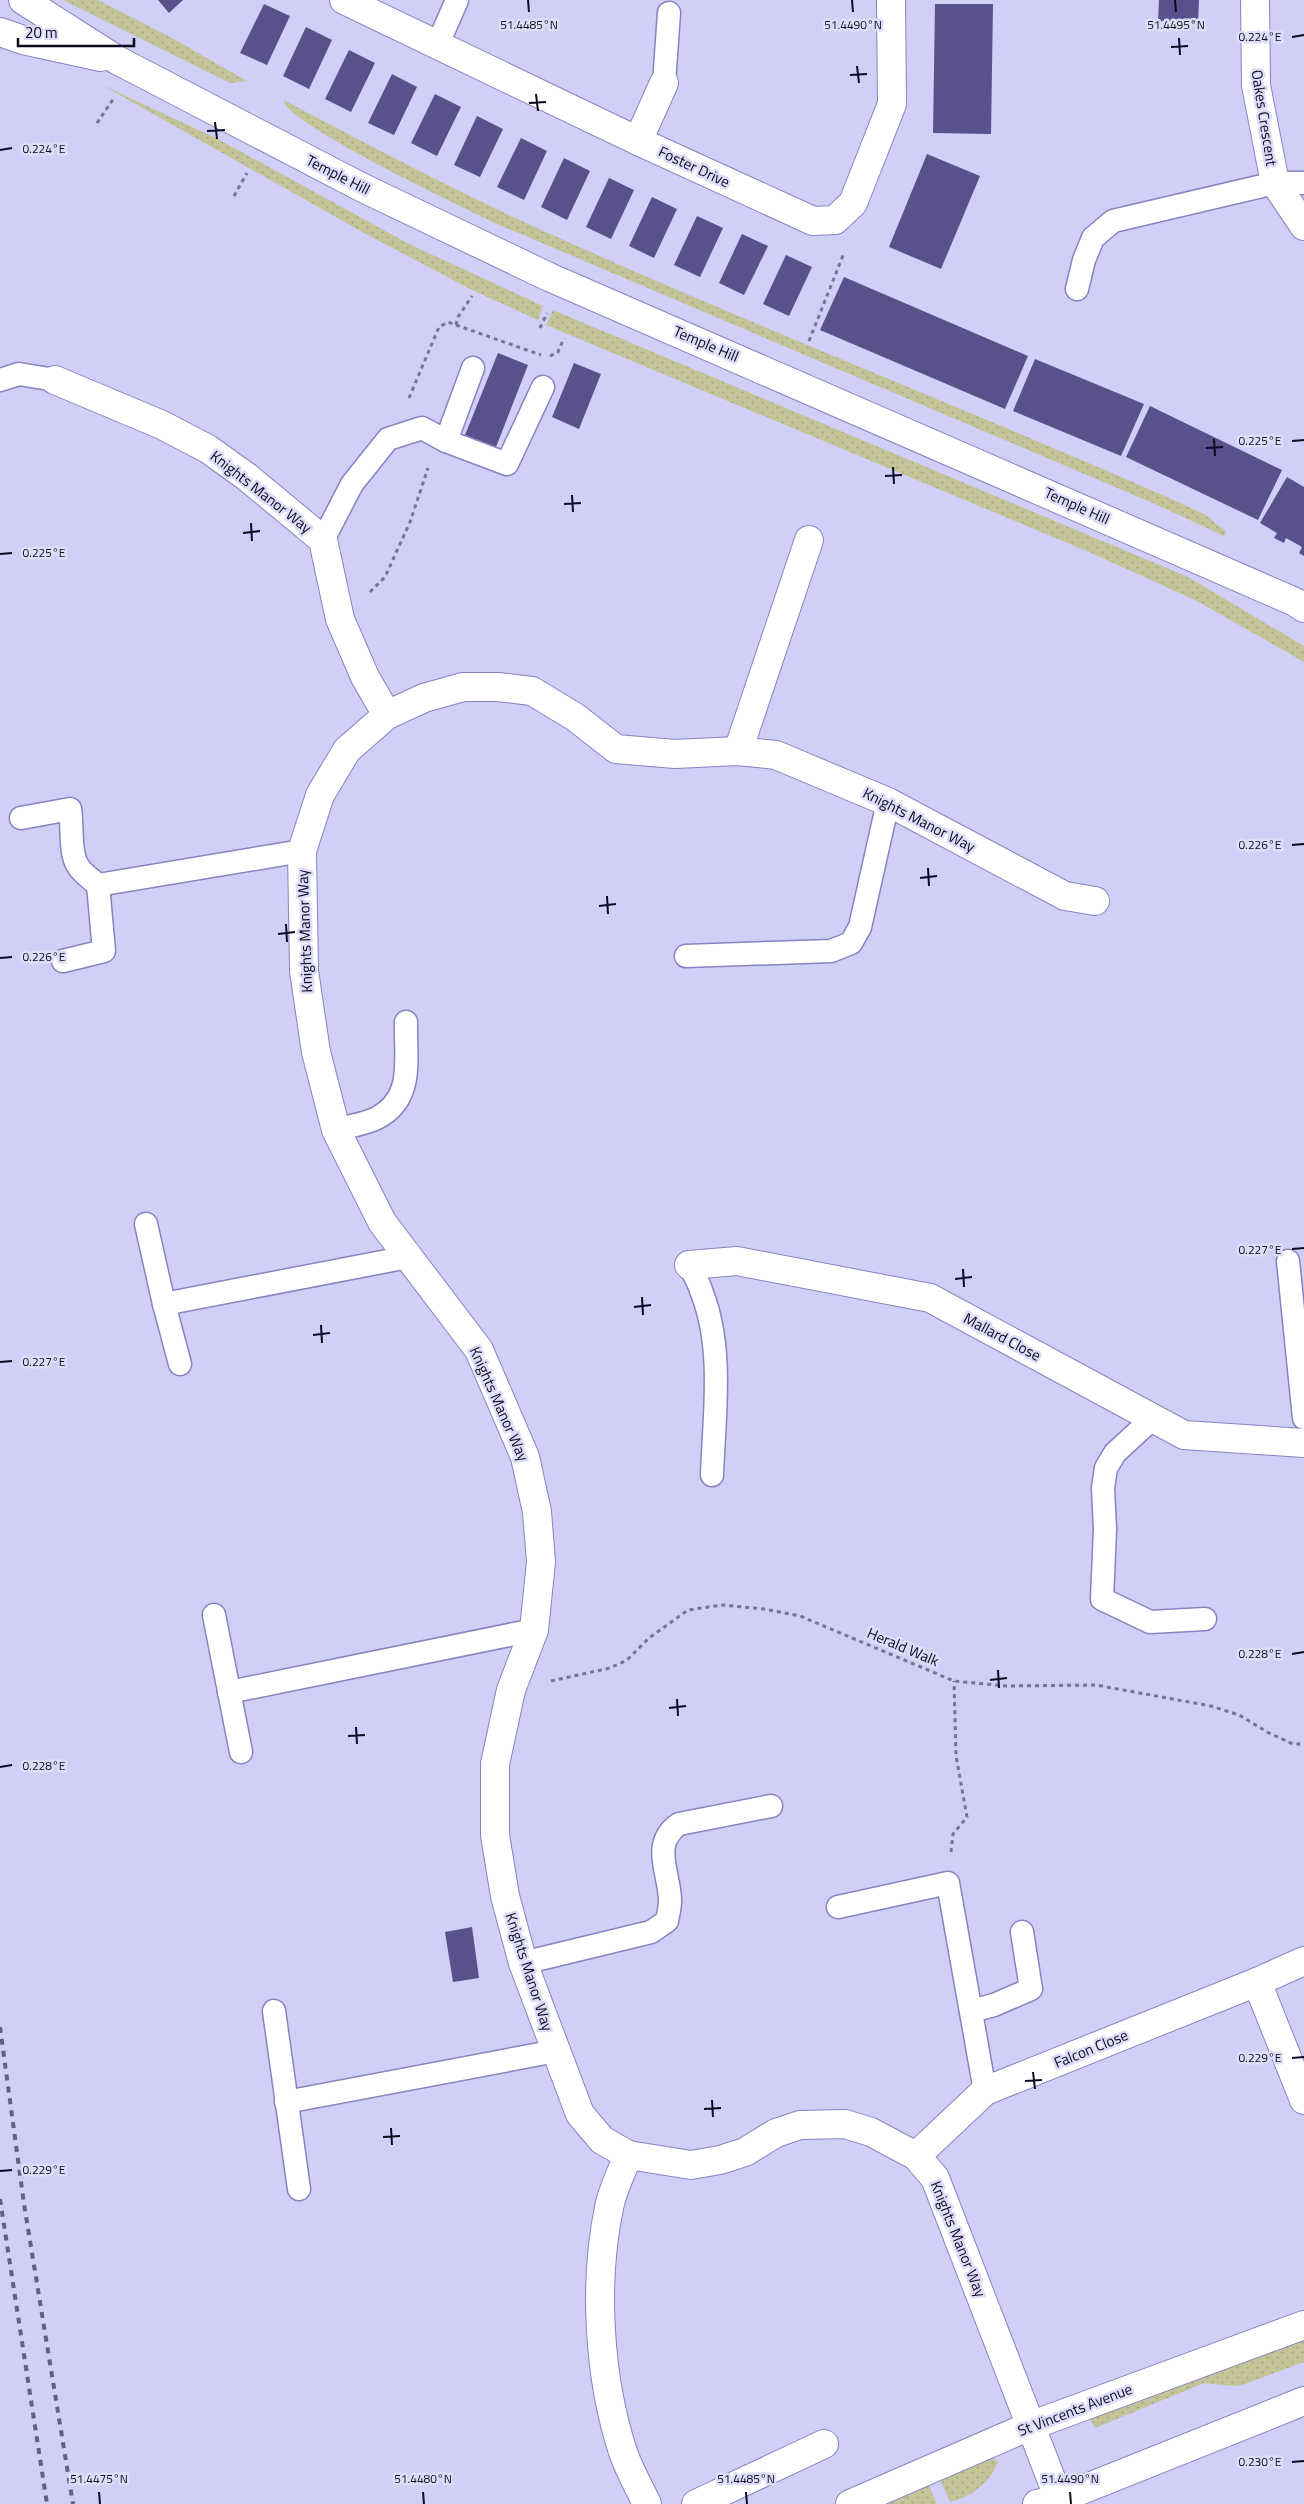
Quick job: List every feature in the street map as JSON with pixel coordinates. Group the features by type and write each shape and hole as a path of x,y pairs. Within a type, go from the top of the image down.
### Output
{"street":[{"name":"Temple Hill","path":"23,0 117,60 361,187 549,277 812,390 1295,602 1304,608"},
{"name":"Foster Drive","path":"344,0 638,141 813,221 835,220 853,203 892,104 891,0"},
{"name":"Oakes Crescent","path":"1255,0 1256,85 1275,183 1304,226"},
{"name":"Temple Hill","path":"0,32 23,40 117,60"},
{"path":"638,141 664,82"},
{"name":"Knights Manor Way","path":"55,380 162,425 208,449 247,477 322,540 340,619 365,677 387,715"},
{"path":"738,751 809,540"},
{"name":"Knights Manor Way","path":"1048,2501 1030,2426 935,2178 916,2156 871,2132 845,2124 800,2126 776,2133 745,2152 720,2160 690,2165 628,2155 602,2140 580,2114 523,1963 504,1896 495,1835 495,1764 510,1690 534,1630 541,1562 537,1512 525,1457 479,1350 444,1301 408,1258 382,1222 336,1130 316,1052 304,971 302,851 320,795 347,750 387,715 424,698 463,687 498,687 532,691 576,717 616,749 675,754 738,751 776,755 888,802 1065,896 1095,901"},
{"name":"Mallard Close","path":"689,1265 737,1261 930,1298 1184,1435 1304,1443"},
{"name":"Falcon Close","path":"916,2156 985,2091 1257,1982 1304,1961"},
{"path":"1257,1982 1304,2100"},
{"path":"628,2155 609,2207 600,2265 601,2329 608,2389 623,2453 647,2504"},
{"name":"St Vincents Avenue","path":"850,2504 1030,2426 1304,2325"},
{"path":"1048,2501 1304,2401"},
{"path":"696,2504 824,2444"}],"lane":[{"path":"437,46 457,0"},
{"path":"664,82 669,12"},
{"path":"1077,288 1092,238 1113,221 1275,183 1304,183"},
{"path":"446,441 473,368"},
{"path":"0,380 19,374 55,380"},
{"path":"322,540 352,484 388,439 422,428 446,441 507,464 543,388"},
{"path":"686,956 831,951 851,943 860,927 888,802"},
{"path":"21,818 70,809 73,824 73,857 78,868 98,885 104,951 63,961"},
{"name":"Knights Manor Way","path":"98,885 302,851"},
{"path":"336,1130 376,1118 395,1104 405,1087 406,1022"},
{"path":"146,1224 180,1364"},
{"path":"164,1304 408,1258"},
{"path":"1288,1261 1304,1418"},
{"path":"689,1265 703,1294 712,1331 715,1368 712,1475"},
{"path":"1153,1418 1115,1453 1106,1468 1103,1488 1105,1529 1102,1599 1150,1622 1205,1619"},
{"path":"214,1615 241,1752"},
{"path":"229,1692 534,1630"},
{"path":"523,1963 651,1932 667,1921 670,1902 664,1860 664,1840 670,1830 679,1824 771,1806"},
{"path":"838,1908 948,1883 985,2091"},
{"path":"971,2011 994,2006 1031,1989 1022,1932"},
{"path":"274,2011 299,2189"},
{"name":"Knights Manor Way","path":"286,2102 556,2051"}],"path":[{"path":"96,123 114,98"},
{"path":"234,196 247,173"},
{"path":"809,341 844,254"},
{"path":"458,317 472,296"},
{"path":"540,328 548,311"},
{"path":"456,325 546,356 558,352 564,338"},
{"name":"Herald Walk","path":"510,1690 610,1668 627,1660 649,1638 688,1610 722,1605 764,1609 800,1616 954,1681 1006,1686 1096,1685 1211,1706 1239,1715 1269,1733 1293,1744 1304,1744"},
{"path":"948,1883 953,1834 967,1817 956,1756 954,1681"}],"green space":[{"path":"63,0 98,0 170,37 247,81 230,83"},
{"path":"102,85 218,139 409,244 543,306 538,320 472,290 364,233"},
{"path":"284,100 410,166 539,229 1176,501 1206,515 1226,532 1224,536 1155,504 495,223 379,165 312,127 291,111"},
{"path":"553,310 1188,577 1304,646 1304,662 1197,601 1089,552 546,325"},
{"path":"1304,2340 1304,2362 1242,2385 1204,2383 1095,2428 1090,2418"},
{"path":"992,2457 998,2462 990,2477 973,2493 950,2502 941,2481"},
{"path":"929,2485 937,2504 887,2504"}],"building":[{"path":"158,0 183,0 169,13"},
{"path":"1159,0 1199,0 1198,22 1158,21"},
{"path":"264,4 290,16 267,65 240,53"},
{"path":"935,4 993,4 991,134 933,133"},
{"path":"306,27 332,40 309,89 283,76"},
{"path":"349,50 375,63 351,112 325,99"},
{"path":"392,74 417,87 394,135 368,123"},
{"path":"435,94 461,107 437,156 411,143"},
{"path":"477,116 503,129 480,177 454,165"},
{"path":"521,138 547,151 524,200 497,187"},
{"path":"927,154 980,176 941,269 889,247"},
{"path":"564,158 590,171 567,220 541,207"},
{"path":"609,178 634,190 611,239 586,227"},
{"path":"652,197 677,209 654,258 629,246"},
{"path":"697,216 723,228 700,277 674,265"},
{"path":"742,234 768,246 744,295 719,283"},
{"path":"786,255 812,267 789,316 763,304"},
{"path":"844,277 1028,356 1005,409 820,330"},
{"path":"498,353 528,365 496,447 465,435"},
{"path":"1035,359 1144,404 1121,456 1013,411"},
{"path":"574,363 601,374 579,429 552,417"},
{"path":"1150,406 1282,470 1258,520 1126,457"},
{"path":"1287,477 1304,487 1304,556 1299,553 1302,547 1286,538 1284,543 1274,538 1277,533 1260,523"},
{"path":"472,1927 479,1978 453,1982 445,1932"}],"railway":[{"path":"0,2027 24,2204 73,2504"},
{"path":"0,2199 47,2504"}]}
